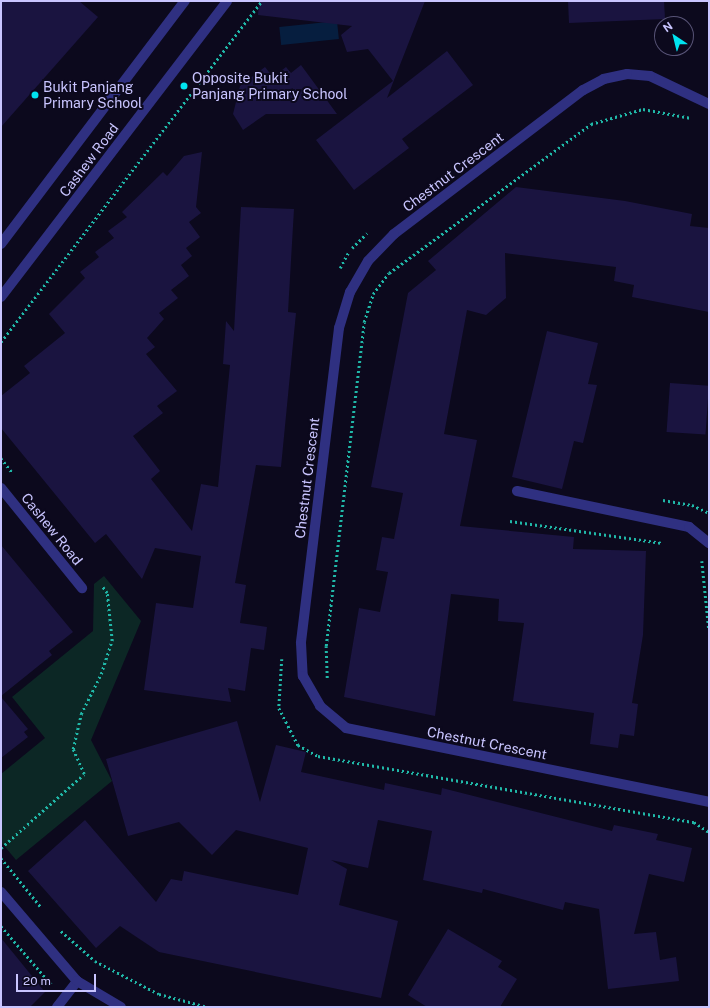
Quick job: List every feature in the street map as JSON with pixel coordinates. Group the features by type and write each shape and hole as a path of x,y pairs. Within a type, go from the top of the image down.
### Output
{"street":[{"name":"Cashew Road","path":"1,244 185,1"},
{"name":"Cashew Road","path":"1,297 227,1"},
{"name":"Chestnut Crescent","path":"709,104 650,76 627,74 604,79 583,90 394,234 368,261 350,292 339,328 301,643 303,676 320,706 346,728 709,802"},
{"name":"Cashew Road","path":"1,488 82,588"},
{"path":"517,491 689,527 709,543"},
{"path":"1,892 76,981 120,1007"},
{"path":"57,1007 76,981"}],"path":[{"path":"1,342 262,1"},
{"path":"327,684 326,646 364,322 373,294 389,273 591,124 643,109 696,119"},
{"path":"337,276 358,239 371,229"},
{"path":"510,521 667,543"},
{"path":"698,554 702,560 709,630"},
{"path":"1,848 84,774 73,750 81,714 101,674 112,640 110,606"},
{"path":"282,657 279,708 298,745 318,756 694,822 709,832"},
{"path":"1,858 45,912"},
{"path":"55,924 95,961 159,994 208,1007"},
{"path":"1,926 64,997"}],"green space":[{"path":"104,576 141,621 91,740 112,781 16,860 1,842 1,774 45,738 12,697 93,631 94,584"}],"water":[{"path":"337,21 339,39 281,45 279,27"}],"building":[{"path":"1,1 79,1 98,17 1,127"},
{"path":"259,1 425,1 387,98 447,51 473,85 402,139 409,148 354,190 316,140 393,81 368,49 347,52 341,35 352,26 258,15"},
{"path":"568,1 664,1 665,16 654,16 654,19 569,23"},
{"path":"301,65 337,114 266,114 243,130 233,114 240,86 265,67 273,77 286,67 291,73"},
{"path":"202,152 196,207 201,213 189,222 200,237 186,248 192,256 181,265 189,276 171,290 178,298 159,313 164,319 147,338 155,347 146,354 177,391 157,406 163,413 133,436 160,471 151,479 192,531 201,484 218,487 230,365 223,364 226,321 234,331 241,207 294,209 288,312 296,313 281,467 256,465 235,583 246,585 240,623 267,627 264,650 251,648 245,691 228,688 231,702 144,690 156,603 193,608 201,556 155,548 142,579 106,534 95,543 1,428 1,396 30,373 24,366 65,333 49,314 85,278 80,272 99,257 95,252 114,238 108,231 127,217 122,212 163,172 167,176 184,156"},
{"path":"516,187 625,201 692,214 690,226 709,228 709,312 632,297 634,285 614,281 616,267 505,253 506,298 486,315 467,310 444,434 477,440 460,526 574,537 573,549 646,551 643,635 632,703 638,704 634,736 620,734 618,748 590,744 594,713 513,701 524,623 498,621 499,599 451,594 435,716 344,697 359,608 380,612 388,572 376,570 382,537 394,539 403,493 371,487 408,293 436,270 428,261"},
{"path":"547,331 598,343 588,384 597,385 583,443 574,441 562,489 512,477"},
{"path":"670,383 709,386 705,435 667,432"},
{"path":"1,545 73,632 49,651 52,655 1,696"},
{"path":"1,697 28,729 24,732 28,737 1,758"},
{"path":"237,721 260,802 276,745 306,752 301,772 384,790 385,783 441,795 442,788 612,831 614,825 658,834 656,840 692,848 684,882 649,874 634,934 656,932 660,960 676,957 679,981 608,989 599,909 565,902 563,910 483,889 482,893 423,880 432,831 378,820 368,868 331,860 347,869 339,905 398,921 381,998 159,952 120,926 96,948 28,871 85,820 156,902 171,879 182,881 184,871 298,895 308,848 236,830 212,855 179,822 128,836 106,759"},
{"path":"448,929 502,961 498,967 517,979 500,1007 427,1007 408,995"},
{"path":"1,938 45,992 30,1007 1,1007"}],"place":[{"name":"Opposite Bukit Panjang Primary School","path":"184,86"},
{"name":"Bukit Panjang Primary School","path":"35,95"}]}
